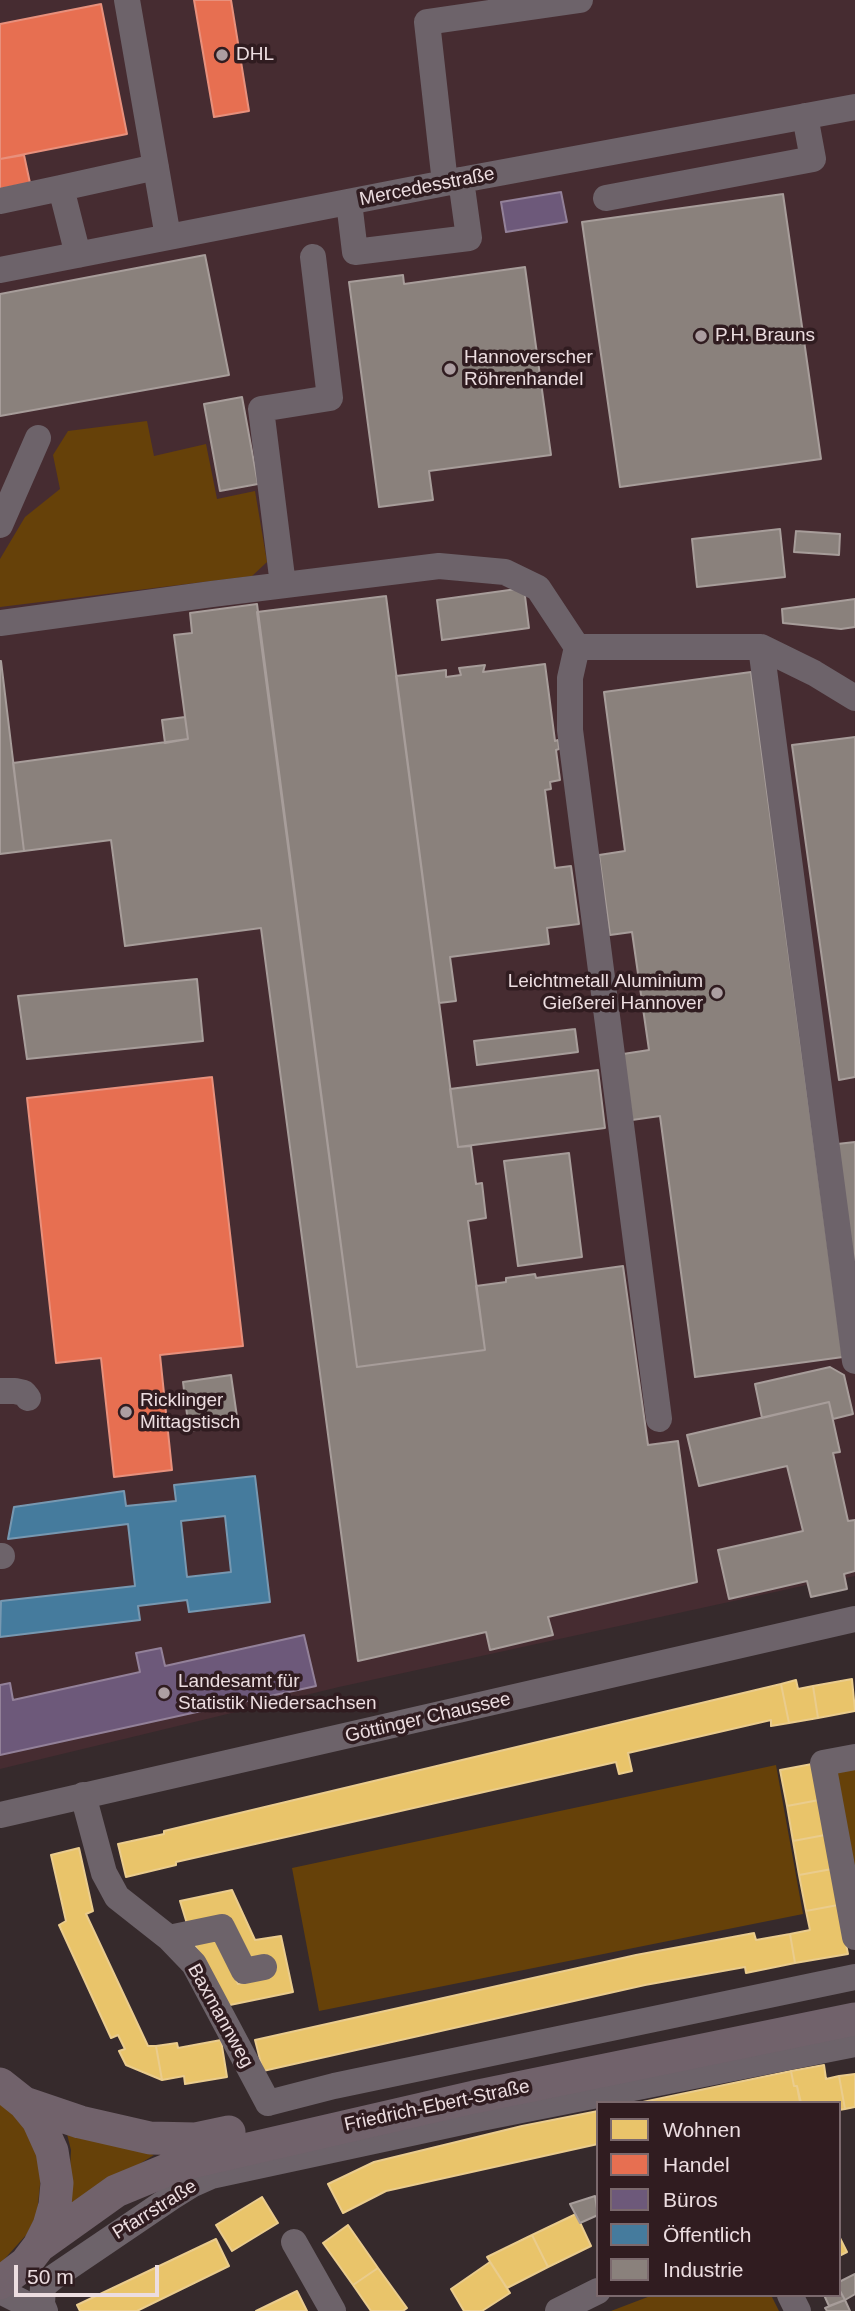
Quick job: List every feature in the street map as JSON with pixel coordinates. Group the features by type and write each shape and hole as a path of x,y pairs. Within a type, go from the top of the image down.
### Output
{"main road":[{"name":"Friedrich-Ebert-Straße","path":"39,2246 95,2204 148,2176 255,2136 705,2027 855,1999"},
{"name":"Friedrich-Ebert-Straße","path":"12,2093 80,2122 150,2138 255,2136 474,2097 855,2019"},
{"path":"0,2283 26,2263 39,2246 55,2205 57,2183 55,2161 38,2120 12,2093"}],"street":[{"path":"127,0 168,237"},
{"path":"349,202 355,252 469,238 453,182 427,22 580,0"},
{"name":"Mercedesstraße","path":"0,271 855,107"},
{"path":"606,198 813,159 805,116"},
{"path":"0,201 156,167"},
{"path":"61,188 78,255"},
{"path":"283,585 261,409 330,398 313,257"},
{"path":"0,525 38,438"},
{"path":"0,623 439,566 505,572 538,588 577,647 570,678 570,730 659,1419"},
{"path":"577,647 761,647 814,673 855,698"},
{"path":"761,647 855,1361"},
{"path":"0,1391 15,1391 28,1398"},
{"name":"Göttinger Chaussee","path":"0,1815 855,1619"},
{"path":"855,1757 823,1763 855,1937"},
{"name":"Baxmannweg","path":"83,1795 104,1874 117,1897 169,1938 194,1964 255,2136"},
{"path":"169,1938 222,1927 244,1972 264,1967"},
{"name":"Friedrich-Ebert-Straße","path":"255,2136 334,2086 855,1977"},
{"name":"Friedrich-Ebert-Straße","path":"255,2136 476,2119 855,2044"},
{"name":"Pfarrstraße","path":"46,2311 42,2304 43,2286 193,2184 211,2176 255,2136"},
{"path":"294,2242 333,2311"},
{"path":"0,2291 22,2302 30,2311"},
{"path":"558,2311 596,2292"}],"shaded area":[{"path":"0,0 855,0 855,1576 846,1578 848,1589 810,1598 807,1585 339,1687 0,1769"},
{"path":"147,421 154,456 206,444 217,499 255,491 267,562 252,576 0,607 0,559 25,517 60,489 53,455 68,431"},
{"path":"776,1765 803,1914 319,2011 292,1868"},
{"path":"855,1765 855,1901 830,1770"},
{"path":"0,2100 28,2131 41,2175 37,2214 27,2234 0,2264"},
{"path":"66,2130 154,2155 68,2208 71,2150"},
{"path":"648,2297 772,2297 779,2311 611,2311"}],"building: Wohnen":[{"path":"852,1679 855,1711 818,1718 813,1686"},
{"path":"796,1680 798,1689 813,1686 818,1718 789,1723 781,1684"},
{"path":"781,1684 789,1723 771,1726 771,1720 628,1753 632,1771 619,1774 616,1762 176,1862 176,1865 126,1877 118,1844"},
{"path":"812,1764 819,1800 787,1806 780,1770"},
{"path":"819,1800 825,1835 793,1841 787,1806"},
{"path":"825,1835 832,1869 799,1875 793,1841"},
{"path":"79,1848 93,1911 86,1914 148,2046 156,2046 162,2080 126,2065 119,2051 125,2049 118,2035 111,2038 59,1925 66,1921 51,1855"},
{"path":"832,1869 838,1905 806,1911 799,1875"},
{"path":"232,1890 255,1940 281,1936 293,1992 225,2006 193,1941 215,1937 238,1984 271,1977 244,1962 227,1921 188,1927 180,1901"},
{"path":"838,1905 848,1954 795,1963 790,1934 810,1930 806,1911"},
{"path":"754,1933 756,1940 790,1934 795,1963 746,1973 745,1967 645,1985 263,2071 255,2040 636,1955"},
{"path":"221,2040 227,2077 185,2084 184,2076 162,2080 156,2046 177,2043 178,2048"},
{"path":"824,2065 826,2079 839,2076 845,2109 841,2110 841,2101 801,2101 791,2071"},
{"path":"791,2071 800,2101 648,2101"},
{"path":"855,2074 855,2107 845,2109 839,2076"},
{"path":"596,2111 596,2144 386,2191 343,2213 328,2184 374,2162 522,2126"},
{"path":"262,2197 278,2223 232,2251 216,2225"},
{"path":"576,2214 591,2246 548,2267 532,2235"},
{"path":"348,2225 378,2268 353,2285 323,2243"},
{"path":"532,2235 548,2267 507,2288 487,2257"},
{"path":"216,2239 229,2266 137,2311 80,2311 77,2305"},
{"path":"841,2240 847,2252 841,2255"},
{"path":"490,2262 510,2293 482,2311 464,2311 451,2289"},
{"path":"378,2268 407,2308 403,2311 371,2311 353,2285"},
{"path":"297,2291 307,2311 256,2311"}],"building: Handel":[{"name":"DHL","path":"194,0 231,0 249,111 214,117"},
{"path":"101,4 127,134 0,159 0,24"},
{"path":"24,155 30,183 0,189 0,159"},
{"path":"212,1077 243,1346 160,1355 172,1470 114,1477 101,1358 56,1363 27,1098"}],"building: Büros":[{"path":"561,192 567,222 506,232 501,202"},
{"name":"Landesamt für Statistik Niedersachsen","path":"304,1635 316,1686 0,1755 0,1685 10,1683 13,1700 140,1672 136,1653 161,1648 165,1666"}],"building: Öffentlich":[{"path":"255,1476 270,1602 189,1612 187,1600 138,1606 140,1620 0,1637 1,1601 135,1586 128,1524 8,1539 14,1507 124,1491 126,1506 176,1501 174,1485","holes":["225,1516 231,1572 187,1577 181,1521"]}],"building: Industrie":[{"name":"P.H. Brauns","path":"783,194 821,459 620,487 582,222"},
{"path":"205,255 229,375 0,416 0,294"},
{"name":"Hannoverscher Röhrenhandel","path":"525,267 551,455 429,471 433,500 379,507 349,282 403,275 404,284"},
{"path":"242,397 258,484 220,491 204,404"},
{"path":"780,529 785,577 697,587 692,539"},
{"path":"796,531 840,534 839,555 794,552"},
{"path":"524,588 529,628 442,640 437,600"},
{"path":"386,596 458,1147 471,1146 476,1184 482,1183 486,1218 468,1221 485,1350 357,1367 257,612"},
{"path":"855,599 855,627 841,629 783,623 782,609"},
{"path":"257,604 357,1367 485,1350 476,1286 535,1274 536,1278 623,1266 648,1445 678,1441 697,1582 548,1617 553,1635 490,1650 486,1632 358,1661 261,928 125,946 111,840 24,851 13,763 188,739 174,635 192,633 190,613"},
{"path":"0,661 24,851 0,854"},
{"path":"545,664 555,741 558,740 559,749 556,750 560,780 550,782 551,789 545,790 555,868 571,866 579,924 547,928 549,944 450,957 456,1001 439,1003 396,676 446,670 446,677 461,675 459,668 485,665 483,672"},
{"name":"Leichtmetall Aluminium Gießerei Hannover","path":"751,672 843,1357 695,1377 660,1116 632,1120 623,1054 649,1050 632,932 610,935 599,855 625,851 604,692"},
{"path":"185,717 188,739 165,743 162,720"},
{"path":"855,737 855,1077 839,1080 792,745"},
{"path":"197,979 203,1041 27,1059 18,996"},
{"path":"575,1029 578,1052 477,1065 474,1041"},
{"path":"598,1070 605,1128 458,1147 450,1089"},
{"path":"855,1142 855,1272 837,1144"},
{"path":"569,1153 582,1257 518,1266 504,1161"},
{"path":"830,1367 844,1375 853,1414 833,1419 829,1402 762,1418 755,1384"},
{"path":"231,1375 238,1424 189,1431 183,1382"},
{"path":"829,1402 840,1452 833,1453 848,1521 855,1520 855,1571 844,1574 847,1589 811,1597 807,1581 729,1599 718,1550 803,1531 787,1466 699,1486 687,1435"},
{"path":"595,2196 596,2216 580,2223 570,2204"},
{"path":"855,2274 855,2294 845,2300 841,2293 841,2281"},
{"path":"841,2293 845,2300 829,2306 825,2297 841,2297"},
{"path":"845,2300 850,2311 827,2311 825,2308"}],"place":[{"name":"DHL","path":"222,55"},
{"name":"P.H. Brauns","path":"701,336"},
{"name":"Hannoverscher Röhrenhandel","path":"450,369"},
{"name":"Leichtmetall Aluminium Gießerei Hannover","path":"717,993"},
{"name":"Ricklinger Mittagstisch","path":"126,1412"},
{"name":"Landesamt für Statistik Niedersachsen","path":"164,1693"}]}
